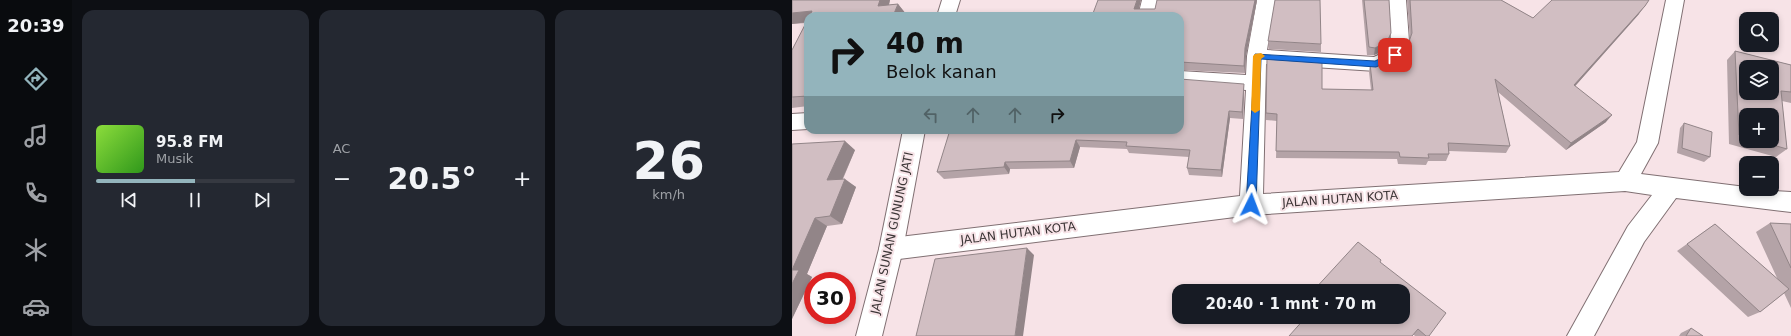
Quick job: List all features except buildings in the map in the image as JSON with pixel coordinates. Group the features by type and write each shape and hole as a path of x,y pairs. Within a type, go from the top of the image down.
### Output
{"street":[{"path":"947,12 951,0"},
{"path":"1148,12 1151,0"},
{"path":"1251,205 1257,56 1266,0"},
{"path":"1257,56 1376,64 1395,55 1400,40 1397,0"},
{"path":"1625,181 1647,143 1675,0"},
{"path":"1184,78 1256,83"},
{"path":"792,122 804,121"},
{"name":"JALAN SUNAN GUNUNG JATI","path":"869,336 891,249 913,134"},
{"name":"JALAN HUTAN KOTA","path":"891,249 1251,205 1625,181 1791,202"},
{"path":"1580,336 1636,234 1671,188"}],"slow traffic":[{"path":"1255,110 1257,56 1261,56"}],"route":[{"path":"1251,205 1257,56 1376,64 1395,55"}]}
